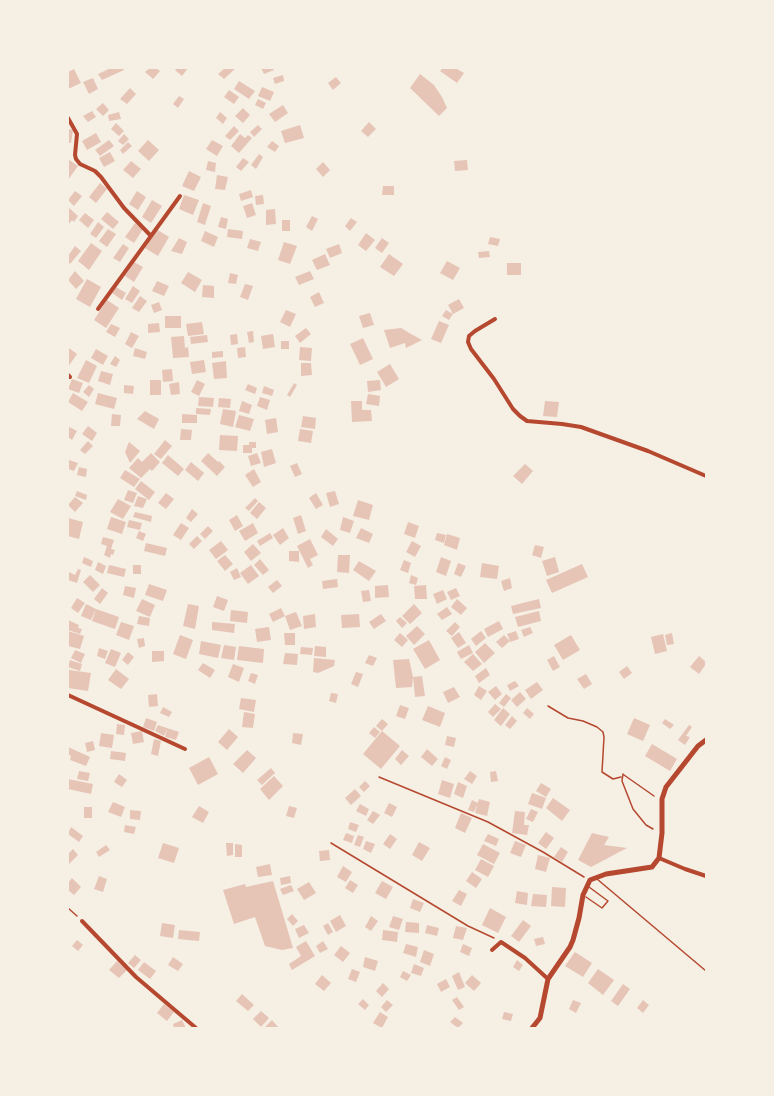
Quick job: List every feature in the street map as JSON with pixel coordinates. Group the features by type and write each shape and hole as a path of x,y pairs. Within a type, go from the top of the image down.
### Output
{"main road":[{"path":"532,1029 540,1018 548,979 573,940 583,895 591,881 606,874 652,867 659,858 662,799 666,787 698,746 706,740"}],"street":[{"path":"68,118 77,134 76,159 101,177 124,208 151,236"},
{"path":"98,309 180,195"},
{"path":"495,319 469,336 468,342 520,416 527,421 581,427 648,451 706,476"},
{"path":"68,695 185,749"},
{"path":"659,858 706,876"},
{"path":"82,921 136,977 196,1029"},
{"path":"492,950 501,942 525,958 548,979"}],"lane":[{"path":"583,895 602,908 608,901 591,881"},
{"path":"591,881 706,971"}],"path":[{"path":"548,706 568,718 590,724 603,732 602,772 613,778 621,777 623,774 657,798 662,799"},
{"path":"380,777 496,826 591,881"},
{"path":"621,777 633,809 646,825 662,833"},
{"path":"331,843 468,926 501,942"},
{"path":"68,908 82,921"}],"building":[{"path":"111,68 123,68 124,70 102,80 98,74"},
{"path":"150,68 160,71 153,79 145,72"},
{"path":"188,68 182,76 175,70"},
{"path":"225,68 236,68 224,79 218,74"},
{"path":"261,68 273,68 274,70 264,74"},
{"path":"443,68 455,68 464,73 457,83 440,71"},
{"path":"74,69 81,83 68,89 68,72"},
{"path":"420,74 434,85 447,108 439,116 410,88"},
{"path":"283,75 284,81 275,84 273,78"},
{"path":"336,77 341,83 333,90 328,83"},
{"path":"93,78 98,89 89,94 83,82"},
{"path":"239,81 255,91 249,99 234,89"},
{"path":"262,87 274,92 270,101 258,96"},
{"path":"130,88 136,94 127,104 120,99"},
{"path":"229,90 239,97 234,104 224,97"},
{"path":"179,96 184,99 178,108 173,104"},
{"path":"258,99 266,103 263,109 255,105"},
{"path":"103,103 109,110 103,116 96,109"},
{"path":"283,105 288,113 275,122 269,114"},
{"path":"243,108 250,115 243,123 235,116"},
{"path":"92,111 96,117 88,122 83,116"},
{"path":"119,112 121,119 109,121 108,115"},
{"path":"220,112 227,118 223,124 216,118"},
{"path":"369,122 376,129 368,137 361,131"},
{"path":"116,123 124,131 119,136 111,129"},
{"path":"258,125 262,129 254,137 250,132"},
{"path":"300,125 304,138 285,143 281,131"},
{"path":"234,126 239,131 230,140 225,136"},
{"path":"68,129 73,130 71,143 68,143"},
{"path":"96,133 101,142 87,150 82,141"},
{"path":"124,134 129,139 123,145 118,141"},
{"path":"240,134 245,138 248,135 252,138 239,153 231,146"},
{"path":"109,140 114,146 100,156 95,150"},
{"path":"148,140 159,150 149,161 138,151"},
{"path":"212,140 223,146 217,156 206,149"},
{"path":"272,141 279,146 275,152 267,147"},
{"path":"128,142 132,146 123,154 120,150"},
{"path":"110,152 115,161 104,167 99,158"},
{"path":"259,154 263,157 256,169 251,165"},
{"path":"243,158 249,162 241,171 236,167"},
{"path":"68,159 78,166 68,180"},
{"path":"467,160 468,170 455,171 454,161"},
{"path":"131,161 141,169 133,178 123,170"},
{"path":"208,161 216,163 215,172 206,170"},
{"path":"323,162 330,170 323,177 316,169"},
{"path":"189,171 201,177 194,191 182,186"},
{"path":"217,175 228,177 225,190 215,189"},
{"path":"100,183 107,189 96,203 89,197"},
{"path":"383,186 394,186 394,195 382,195"},
{"path":"251,190 253,197 241,201 239,194"},
{"path":"75,191 82,196 74,206 68,200"},
{"path":"137,191 146,197 138,210 129,204"},
{"path":"184,195 199,200 193,215 179,209"},
{"path":"263,195 264,204 256,205 255,196"},
{"path":"152,200 162,206 151,223 142,217"},
{"path":"203,203 211,206 205,225 197,222"},
{"path":"252,203 256,215 247,218 243,206"},
{"path":"68,207 78,216 68,225"},
{"path":"275,209 276,224 266,225 266,210"},
{"path":"107,212 119,222 113,229 101,219"},
{"path":"85,213 94,220 88,228 79,220"},
{"path":"312,216 318,219 312,231 306,227"},
{"path":"221,217 228,219 226,229 218,227"},
{"path":"351,218 357,222 350,231 345,226"},
{"path":"282,220 290,220 290,231 282,231"},
{"path":"98,222 104,227 96,238 90,234"},
{"path":"135,223 143,229 134,243 125,237"},
{"path":"108,229 116,234 107,247 99,241"},
{"path":"156,229 169,237 158,256 145,248"},
{"path":"228,229 243,231 242,239 227,237"},
{"path":"205,231 218,237 214,247 201,241"},
{"path":"366,233 375,240 366,251 358,245"},
{"path":"490,237 500,239 498,246 488,244"},
{"path":"179,238 187,242 182,254 171,251"},
{"path":"382,238 389,243 382,253 375,248"},
{"path":"250,239 261,242 258,251 247,248"},
{"path":"284,242 297,246 290,264 278,260"},
{"path":"91,243 102,251 89,270 78,261"},
{"path":"123,244 129,248 120,262 113,258"},
{"path":"339,244 342,253 330,258 326,249"},
{"path":"75,246 81,251 70,264 68,256"},
{"path":"489,251 490,257 479,258 478,252"},
{"path":"325,254 330,265 317,270 312,260"},
{"path":"389,254 403,264 394,276 380,267"},
{"path":"447,261 460,268 453,280 440,273"},
{"path":"134,262 143,267 134,282 125,276"},
{"path":"507,263 521,263 521,275 507,275"},
{"path":"75,271 84,281 76,289 68,280"},
{"path":"310,271 314,279 299,285 295,277"},
{"path":"188,272 202,280 195,292 181,283"},
{"path":"230,273 238,275 236,284 228,283"},
{"path":"87,279 101,287 90,307 76,299"},
{"path":"157,281 169,286 164,296 152,291"},
{"path":"245,284 253,286 248,300 240,297"},
{"path":"203,285 214,286 214,298 202,297"},
{"path":"133,286 140,291 132,303 125,299"},
{"path":"116,287 126,293 122,300 112,293"},
{"path":"319,292 324,303 315,307 310,297"},
{"path":"140,296 147,301 139,312 132,308"},
{"path":"459,299 464,308 453,314 448,305"},
{"path":"107,300 119,308 106,328 94,320"},
{"path":"159,302 162,310 154,313 151,305"},
{"path":"286,310 296,314 290,327 280,322"},
{"path":"446,310 453,314 449,320 442,316"},
{"path":"370,313 374,325 363,328 359,316"},
{"path":"165,316 181,316 181,328 165,328"},
{"path":"439,321 449,325 441,343 431,339"},
{"path":"202,322 204,334 188,336 186,324"},
{"path":"159,323 160,332 148,333 148,324"},
{"path":"111,324 120,328 115,337 106,332"},
{"path":"306,328 311,334 300,343 295,336"},
{"path":"401,328 422,340 406,348 405,343 390,348 384,330"},
{"path":"253,331 254,342 249,343 247,332"},
{"path":"131,332 139,336 132,348 125,344"},
{"path":"237,334 238,344 231,345 230,335"},
{"path":"273,334 275,347 263,349 261,336"},
{"path":"207,335 208,342 191,344 190,337"},
{"path":"184,336 185,348 188,347 189,357 173,358 171,337"},
{"path":"363,338 373,359 360,365 350,344"},
{"path":"281,341 289,341 289,349 281,349"},
{"path":"245,347 246,357 238,358 237,348"},
{"path":"300,347 312,348 311,361 299,360"},
{"path":"69,348 77,354 68,367 68,350"},
{"path":"135,348 147,352 145,359 133,356"},
{"path":"96,349 108,356 103,365 91,358"},
{"path":"223,351 223,357 212,358 212,352"},
{"path":"115,356 120,360 116,367 110,364"},
{"path":"86,360 97,366 89,383 77,378"},
{"path":"204,360 206,372 192,374 190,362"},
{"path":"226,361 227,378 214,379 212,363"},
{"path":"301,363 311,363 312,375 301,376"},
{"path":"390,364 399,379 386,387 377,372"},
{"path":"172,369 173,381 163,382 162,370"},
{"path":"101,371 113,374 110,385 98,381"},
{"path":"72,379 83,383 79,393 68,389"},
{"path":"150,380 161,380 161,395 150,395"},
{"path":"197,380 205,384 199,396 191,392"},
{"path":"380,380 381,390 368,392 367,381"},
{"path":"179,382 180,394 171,395 169,384"},
{"path":"294,383 297,385 290,397 287,395"},
{"path":"248,384 257,388 255,394 245,390"},
{"path":"89,385 94,389 89,397 83,392"},
{"path":"124,385 134,386 133,394 124,393"},
{"path":"264,386 274,390 272,396 262,393"},
{"path":"73,393 88,402 82,411 68,402"},
{"path":"98,393 117,398 114,409 95,404"},
{"path":"368,394 380,396 379,406 366,404"},
{"path":"199,397 214,398 213,407 198,406"},
{"path":"260,397 270,400 267,410 257,406"},
{"path":"219,398 231,399 230,408 218,407"},
{"path":"242,401 252,405 249,414 239,411"},
{"path":"351,401 362,401 362,410 371,410 372,421 352,422"},
{"path":"545,401 559,402 557,417 543,416"},
{"path":"196,408 211,409 210,415 196,414"},
{"path":"223,409 236,411 233,427 220,424"},
{"path":"145,411 159,419 154,429 137,419"},
{"path":"112,414 121,415 120,426 111,426"},
{"path":"182,414 197,415 197,423 182,423"},
{"path":"239,415 254,419 250,431 235,427"},
{"path":"303,416 316,418 315,429 301,427"},
{"path":"276,418 278,432 267,434 265,420"},
{"path":"88,426 97,433 92,441 82,434"},
{"path":"69,427 77,431 72,440 68,437"},
{"path":"181,429 192,430 191,440 180,440"},
{"path":"300,429 313,431 311,443 298,441"},
{"path":"220,435 238,436 237,451 219,450"},
{"path":"165,440 172,446 161,459 154,454"},
{"path":"88,441 93,446 85,454 80,450"},
{"path":"129,442 140,451 130,463 125,452"},
{"path":"249,442 256,442 256,448 252,448 252,453 243,453 243,445 249,445"},
{"path":"272,449 276,463 264,467 261,452"},
{"path":"151,453 160,462 141,478 129,468 138,458 142,462"},
{"path":"208,453 225,467 217,476 201,461"},
{"path":"257,453 261,463 251,466 248,456"},
{"path":"168,455 184,469 178,476 162,463"},
{"path":"69,460 78,463 74,471 68,469"},
{"path":"191,462 204,473 198,481 185,470"},
{"path":"297,463 302,474 295,477 290,466"},
{"path":"525,464 533,471 522,484 513,476"},
{"path":"79,467 87,469 86,477 77,475"},
{"path":"254,469 261,482 253,487 245,475"},
{"path":"125,470 140,479 134,487 120,478"},
{"path":"141,481 155,492 149,500 135,489"},
{"path":"128,490 137,493 133,503 124,500"},
{"path":"77,491 87,495 86,500 75,496"},
{"path":"335,491 339,504 330,507 326,493"},
{"path":"166,493 174,499 166,509 158,503"},
{"path":"316,493 323,505 316,509 309,498"},
{"path":"138,496 147,499 143,508 134,506"},
{"path":"75,497 83,503 75,512 68,505"},
{"path":"255,498 258,501 249,511 245,508"},
{"path":"118,499 131,506 123,519 110,512"},
{"path":"358,500 373,505 369,520 353,516"},
{"path":"259,502 266,508 257,519 250,513"},
{"path":"192,509 198,514 191,522 186,518"},
{"path":"135,512 152,516 151,522 133,517"},
{"path":"237,515 243,526 235,531 229,520"},
{"path":"301,515 306,531 298,534 293,518"},
{"path":"111,517 126,522 122,534 107,529"},
{"path":"343,517 354,521 350,533 340,530"},
{"path":"68,518 83,522 79,539 68,536"},
{"path":"129,520 142,523 140,530 127,527"},
{"path":"408,522 419,526 415,538 404,534"},
{"path":"181,523 189,528 181,540 173,535"},
{"path":"253,523 258,533 245,541 239,531"},
{"path":"208,526 213,531 205,539 200,534"},
{"path":"283,528 289,538 280,545 273,535"},
{"path":"361,528 373,534 369,543 356,538"},
{"path":"326,529 338,539 333,546 321,537"},
{"path":"139,531 146,534 143,541 136,538"},
{"path":"270,533 273,538 260,546 257,541"},
{"path":"437,533 446,535 444,543 435,540"},
{"path":"447,534 460,538 457,550 444,545"},
{"path":"197,536 202,541 194,549 189,544"},
{"path":"103,537 114,540 111,549 115,550 110,558 104,555 107,546 101,544"},
{"path":"310,539 318,555 310,559 313,565 308,568 297,546"},
{"path":"221,541 228,550 216,559 209,550"},
{"path":"412,541 421,546 415,557 406,552"},
{"path":"146,543 167,548 165,556 144,551"},
{"path":"253,544 261,553 251,561 244,552"},
{"path":"535,545 544,547 541,558 532,555"},
{"path":"289,551 299,551 299,562 289,561"},
{"path":"225,555 233,564 225,571 217,561"},
{"path":"338,555 350,555 349,573 337,572"},
{"path":"84,557 93,561 91,567 82,563"},
{"path":"441,557 451,561 446,576 436,572"},
{"path":"555,557 559,572 547,576 542,561"},
{"path":"260,559 269,570 263,575 254,565"},
{"path":"404,560 411,563 408,573 400,570"},
{"path":"359,561 376,571 369,581 353,570"},
{"path":"98,562 106,566 103,574 95,570"},
{"path":"458,563 466,566 461,577 454,574"},
{"path":"482,563 499,566 497,579 480,577"},
{"path":"582,564 588,577 552,593 546,580"},
{"path":"109,565 126,569 124,577 107,573"},
{"path":"133,565 141,565 141,574 133,574"},
{"path":"251,565 259,576 248,584 240,573"},
{"path":"237,568 241,577 234,580 230,572"},
{"path":"78,569 81,570 77,583 68,580 69,572 75,575"},
{"path":"90,575 100,585 93,592 83,582"},
{"path":"411,575 418,578 416,585 409,583"},
{"path":"510,578 512,588 504,591 501,581"},
{"path":"337,579 338,587 323,589 322,581"},
{"path":"277,580 282,586 273,593 268,587"},
{"path":"149,584 167,590 163,601 145,595"},
{"path":"388,585 389,597 375,598 375,586"},
{"path":"426,585 427,599 415,599 414,586"},
{"path":"125,586 136,588 134,598 123,595"},
{"path":"102,588 108,593 100,604 94,599"},
{"path":"456,588 460,596 451,600 447,592"},
{"path":"369,590 371,601 363,602 361,591"},
{"path":"443,590 447,599 437,604 433,594"},
{"path":"217,596 228,600 224,611 213,607"},
{"path":"77,598 85,603 78,613 71,608"},
{"path":"142,599 155,605 150,617 136,611"},
{"path":"457,599 467,608 461,615 451,607"},
{"path":"539,599 541,608 513,614 511,606"},
{"path":"86,604 96,609 91,620 81,616"},
{"path":"188,604 199,606 195,629 183,626"},
{"path":"414,604 422,613 410,624 402,616"},
{"path":"447,607 452,614 442,620 437,614"},
{"path":"281,608 285,616 273,622 269,614"},
{"path":"96,609 119,617 115,629 92,621"},
{"path":"231,610 248,612 247,623 230,621"},
{"path":"539,611 541,621 518,627 515,617"},
{"path":"296,612 302,626 290,630 285,616"},
{"path":"315,614 316,627 304,629 303,616"},
{"path":"359,614 360,627 342,628 341,615"},
{"path":"381,614 386,621 374,629 369,622"},
{"path":"139,616 150,618 149,626 137,624"},
{"path":"400,617 407,623 402,628 396,621"},
{"path":"68,620 79,625 78,628 82,629 80,634 68,630"},
{"path":"499,621 503,629 488,637 484,629"},
{"path":"121,622 134,626 129,640 116,635"},
{"path":"212,622 235,624 234,633 212,630"},
{"path":"455,622 460,627 452,636 446,631"},
{"path":"417,626 425,634 414,645 406,636"},
{"path":"269,627 271,640 257,642 255,629"},
{"path":"530,627 533,633 524,637 521,630"},
{"path":"68,631 84,636 80,649 68,646"},
{"path":"481,631 486,638 476,646 471,639"},
{"path":"516,631 519,639 510,642 507,634"},
{"path":"459,632 466,643 458,648 451,638"},
{"path":"284,633 295,633 295,645 285,645"},
{"path":"400,633 408,640 402,647 394,640"},
{"path":"672,633 674,644 667,645 665,635"},
{"path":"663,634 667,651 655,654 651,637"},
{"path":"180,635 193,640 186,659 173,654"},
{"path":"504,635 510,641 502,648 496,642"},
{"path":"571,635 580,650 563,660 554,645"},
{"path":"144,638 145,646 139,648 137,639"},
{"path":"429,640 440,660 425,669 413,649"},
{"path":"201,641 221,645 218,658 199,654"},
{"path":"485,643 495,653 484,663 475,652"},
{"path":"224,645 236,647 234,660 221,658"},
{"path":"469,645 473,653 461,659 457,652"},
{"path":"239,646 264,649 263,663 237,660"},
{"path":"315,646 326,647 326,657 314,656"},
{"path":"301,647 313,648 312,655 300,654"},
{"path":"99,648 108,651 105,659 97,656"},
{"path":"111,649 121,653 115,667 105,663"},
{"path":"75,650 85,654 81,663 71,658"},
{"path":"152,651 164,651 164,661 152,662"},
{"path":"128,652 134,657 128,665 122,660"},
{"path":"285,653 298,654 297,665 283,664"},
{"path":"473,654 482,664 473,671 464,662"},
{"path":"369,655 377,658 373,666 365,663"},
{"path":"554,656 560,667 553,671 547,660"},
{"path":"699,656 706,664 699,674 690,667"},
{"path":"314,658 335,660 334,666 318,673 313,672"},
{"path":"409,659 413,677 412,687 396,688 393,660"},
{"path":"70,660 82,664 80,671 68,667"},
{"path":"203,663 215,670 210,678 198,670"},
{"path":"233,664 244,668 239,682 228,677"},
{"path":"627,666 632,673 624,679 619,672"},
{"path":"486,668 490,675 479,683 475,676"},
{"path":"116,669 129,679 121,689 108,680"},
{"path":"69,670 91,673 88,691 68,688"},
{"path":"356,672 363,674 358,687 351,684"},
{"path":"251,673 258,675 255,684 248,681"},
{"path":"586,674 592,684 584,689 577,679"},
{"path":"422,676 425,696 415,697 413,677"},
{"path":"515,681 519,686 510,691 507,685"},
{"path":"537,682 543,690 531,699 525,690"},
{"path":"479,686 487,691 481,700 474,695"},
{"path":"496,686 502,694 495,700 488,692"},
{"path":"454,687 460,697 448,703 443,692"},
{"path":"520,692 526,699 517,707 511,700"},
{"path":"331,693 338,694 336,703 329,701"},
{"path":"157,694 158,706 149,707 148,695"},
{"path":"506,694 511,698 504,707 499,703"},
{"path":"241,698 256,700 254,712 239,709"},
{"path":"495,704 501,709 493,717 488,712"},
{"path":"400,705 409,708 405,719 396,716"},
{"path":"428,706 445,713 440,727 422,720"},
{"path":"163,707 172,712 169,717 160,713"},
{"path":"503,708 510,714 501,726 494,720"},
{"path":"527,708 534,714 530,719 523,713"},
{"path":"244,712 255,714 253,728 242,727"},
{"path":"512,716 517,721 510,729 505,725"},
{"path":"146,718 157,722 154,731 143,727"},
{"path":"634,718 650,725 643,741 627,734"},
{"path":"382,719 388,724 382,731 376,726"},
{"path":"665,719 674,725 670,729 662,723"},
{"path":"117,724 125,725 124,735 116,734"},
{"path":"158,725 179,732 176,740 165,737 167,729 164,736 155,731"},
{"path":"689,725 692,727 686,736 690,737 685,745 678,740"},
{"path":"374,727 380,732 375,738 369,733"},
{"path":"229,729 238,737 227,750 218,742"},
{"path":"142,731 144,742 133,744 131,733"},
{"path":"382,731 400,746 381,769 363,754"},
{"path":"101,733 114,735 112,748 99,746"},
{"path":"293,733 303,734 301,745 292,743"},
{"path":"447,736 456,738 454,747 445,745"},
{"path":"154,739 161,741 158,756 151,754"},
{"path":"93,741 95,750 87,752 85,743"},
{"path":"652,744 677,759 670,771 645,756"},
{"path":"68,747 90,757 86,766 70,760"},
{"path":"427,749 438,759 432,766 421,757"},
{"path":"247,750 256,758 243,773 233,764"},
{"path":"402,750 409,756 401,765 395,759"},
{"path":"111,751 126,753 125,761 110,759"},
{"path":"209,757 218,774 198,785 189,768"},
{"path":"445,757 451,760 447,769 441,766"},
{"path":"271,768 275,773 262,785 257,780"},
{"path":"79,771 90,773 88,781 77,779"},
{"path":"470,771 477,776 472,784 464,779"},
{"path":"496,771 498,781 491,782 490,772"},
{"path":"119,774 127,780 122,787 114,782"},
{"path":"274,776 283,786 269,800 260,789"},
{"path":"68,779 93,784 91,794 68,789"},
{"path":"442,780 454,784 450,798 438,794"},
{"path":"365,781 370,786 364,792 359,787"},
{"path":"458,782 467,786 463,798 454,794"},
{"path":"541,783 551,789 546,797 536,791"},
{"path":"355,789 361,796 351,805 345,798"},
{"path":"532,793 546,798 542,809 528,804"},
{"path":"553,798 570,810 562,821 546,808"},
{"path":"479,799 490,802 487,816 475,813"},
{"path":"472,800 478,803 474,812 468,810"},
{"path":"113,802 125,807 121,817 108,812"},
{"path":"389,803 397,807 392,817 384,813"},
{"path":"360,804 369,809 366,816 356,811"},
{"path":"199,806 209,812 203,823 192,817"},
{"path":"289,806 297,808 294,818 286,816"},
{"path":"84,807 92,807 92,818 84,818"},
{"path":"531,809 538,812 533,822 526,819"},
{"path":"130,810 141,811 140,820 130,819"},
{"path":"373,811 380,815 373,824 367,820"},
{"path":"515,811 525,812 524,825 529,825 527,835 512,833"},
{"path":"461,813 472,818 465,833 455,828"},
{"path":"350,822 359,825 356,832 348,829"},
{"path":"125,825 136,827 134,834 124,832"},
{"path":"71,827 83,836 79,842 68,834"},
{"path":"546,832 554,838 546,849 538,843"},
{"path":"346,833 354,836 352,843 343,840"},
{"path":"592,833 609,837 604,845 627,848 591,867 578,860"},
{"path":"390,834 397,839 390,849 383,844"},
{"path":"488,834 499,839 496,846 484,841"},
{"path":"358,835 364,837 360,847 354,845"},
{"path":"366,841 375,844 371,853 363,849"},
{"path":"515,841 526,845 521,857 510,853"},
{"path":"419,842 430,848 422,861 412,855"},
{"path":"163,843 179,848 174,863 158,858"},
{"path":"226,843 233,843 233,855 227,856"},
{"path":"235,844 242,845 242,857 235,857"},
{"path":"483,844 500,853 494,864 477,855"},
{"path":"106,845 110,850 99,857 96,852"},
{"path":"561,847 568,852 562,862 554,857"},
{"path":"73,849 78,855 69,864 68,854"},
{"path":"329,850 330,860 320,861 319,851"},
{"path":"538,855 550,858 546,872 535,869"},
{"path":"481,859 494,866 488,877 475,870"},
{"path":"270,864 272,875 258,877 256,867"},
{"path":"343,866 352,872 346,882 337,877"},
{"path":"472,872 482,879 476,888 466,881"},
{"path":"99,876 107,879 103,892 94,889"},
{"path":"290,876 291,883 281,885 280,878"},
{"path":"72,878 81,887 74,895 68,890 68,883"},
{"path":"350,880 358,885 353,893 345,888"},
{"path":"273,881 293,948 282,950 265,946 255,917 234,924 223,890 245,884 246,887"},
{"path":"382,881 393,887 386,899 375,893"},
{"path":"309,882 316,893 304,900 297,889"},
{"path":"291,885 294,891 283,895 280,889"},
{"path":"552,887 566,888 565,907 551,906"},
{"path":"459,890 467,894 461,906 452,901"},
{"path":"517,891 528,893 527,905 515,903"},
{"path":"533,894 547,895 546,907 531,906"},
{"path":"413,899 424,903 420,912 410,908"},
{"path":"490,908 506,917 498,933 482,925"},
{"path":"292,914 298,921 293,926 287,919"},
{"path":"340,915 346,926 336,932 330,921"},
{"path":"371,916 378,921 371,931 365,927"},
{"path":"393,916 403,919 399,930 389,927"},
{"path":"523,920 531,926 519,942 511,936"},
{"path":"406,922 419,923 419,933 405,932"},
{"path":"162,923 175,925 173,938 160,936"},
{"path":"328,923 333,932 328,935 323,926"},
{"path":"304,925 309,933 299,938 295,929"},
{"path":"427,925 439,928 437,936 425,933"},
{"path":"456,926 467,928 463,940 453,938"},
{"path":"179,930 200,932 199,941 178,939"},
{"path":"383,930 398,932 397,942 382,940"},
{"path":"543,937 545,944 536,946 534,939"},
{"path":"77,940 83,945 78,951 72,946"},
{"path":"306,941 315,956 292,970 289,964 301,956 296,947"},
{"path":"323,941 328,949 320,953 316,946"},
{"path":"406,944 418,947 416,957 403,953"},
{"path":"463,944 472,948 469,956 460,952"},
{"path":"341,946 350,953 343,962 334,955"},
{"path":"424,950 434,954 430,966 420,962"},
{"path":"575,952 592,963 583,977 565,966"},
{"path":"135,955 141,960 134,968 128,963"},
{"path":"173,957 183,964 178,971 168,965"},
{"path":"365,957 378,961 375,971 363,967"},
{"path":"517,960 523,965 519,971 513,967"},
{"path":"117,961 127,970 119,978 109,970"},
{"path":"144,962 156,971 150,979 138,970"},
{"path":"414,964 424,968 421,976 411,973"},
{"path":"352,969 360,972 356,982 348,979"},
{"path":"598,969 614,980 603,995 588,983"},
{"path":"403,971 411,975 407,981 400,977"},
{"path":"459,972 465,987 458,990 452,976"},
{"path":"322,975 331,983 324,991 315,984"},
{"path":"472,975 481,983 474,991 465,983"},
{"path":"446,979 450,987 441,992 437,984"},
{"path":"383,983 389,989 382,997 376,991"},
{"path":"623,984 630,989 618,1006 611,1001"},
{"path":"242,994 254,1005 248,1011 236,1001"},
{"path":"457,997 464,1007 459,1010 452,1000"},
{"path":"363,999 369,1005 365,1010 358,1004"},
{"path":"387,1000 393,1005 386,1012 381,1007"},
{"path":"573,1000 581,1003 576,1013 569,1009"},
{"path":"643,1000 649,1005 643,1013 637,1008"},
{"path":"164,1004 174,1012 167,1021 157,1013"},
{"path":"261,1011 269,1018 261,1027 253,1019"},
{"path":"380,1012 388,1017 382,1028 373,1023"},
{"path":"504,1012 513,1014 511,1021 502,1019"},
{"path":"455,1017 463,1023 458,1028 450,1022"},
{"path":"182,1020 186,1028 174,1028 173,1024"},
{"path":"272,1020 277,1028 264,1028"}]}
